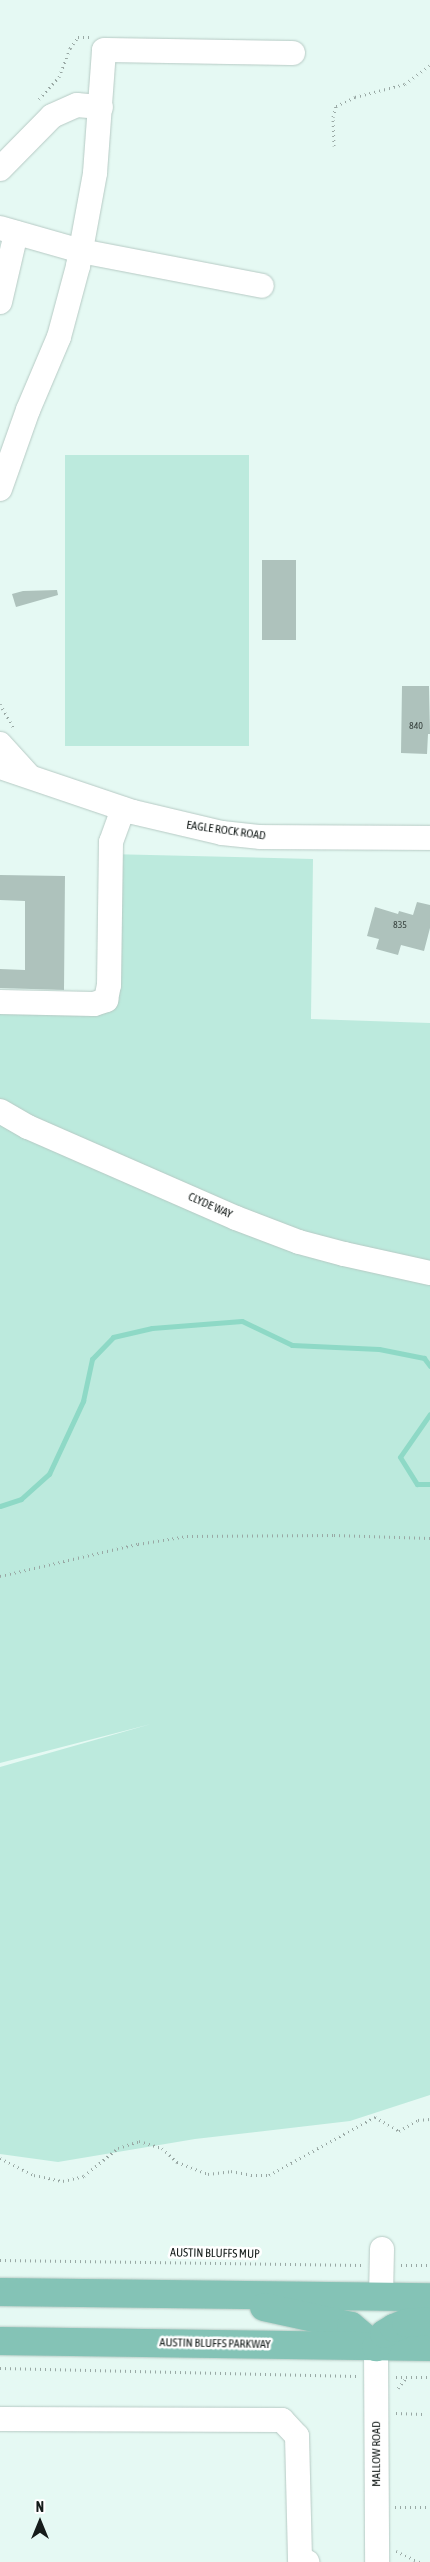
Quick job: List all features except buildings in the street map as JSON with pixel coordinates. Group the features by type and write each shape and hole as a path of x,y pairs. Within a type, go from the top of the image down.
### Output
{"main road":[{"path":"0,2292 430,2297"},
{"path":"188,2294 337,2322 351,2326 376,2347 384,2334 394,2328 406,2323 430,2321"},
{"name":"AUSTIN BLUFFS PARKWAY","path":"0,2341 430,2348"}],"street":[{"path":"0,490 28,410 59,337 80,251 95,174 104,50 294,53"},
{"path":"0,169 52,116 77,106 100,107"},
{"path":"0,302 8,230 80,251 262,286"},
{"name":"EAGLE ROCK ROAD","path":"0,744 30,776"},
{"name":"EAGLE ROCK ROAD","path":"0,767 123,809 183,826 261,837 430,838"},
{"path":"0,1002 94,1004 106,1000 109,985 111,842 123,809"},
{"name":"CLYDE WAY","path":"0,1111 28,1127 245,1221 299,1242 430,1273"},
{"path":"381,2297 382,2257"},
{"name":"MALLOW ROAD","path":"376,2347 386,2556"},
{"path":"0,2419 282,2420 297,2436 300,2559 307,2562"}],"path":[{"path":"33,106 59,77 70,48 78,37 96,37"},
{"path":"334,146 333,117 336,106 355,97 405,84 430,65"},
{"path":"0,1576 138,1544 187,1536 324,1535 430,1538"},
{"path":"0,2158 34,2175 63,2181 84,2176 118,2148 139,2141 162,2148 177,2162 208,2174 231,2171 251,2176 269,2176 375,2118 399,2131 418,2120 430,2119"},
{"name":"AUSTIN BLUFFS MUP","path":"0,2260 382,2257 430,2265"},
{"path":"0,2368 376,2376"},
{"path":"407,2377 430,2377"},
{"path":"395,2413 423,2414"},
{"path":"395,2507 427,2507"},
{"path":"386,2556 401,2555 420,2562"}],"green space":[{"path":"65,455 249,455 249,746 65,746"},
{"path":"108,854 313,859 311,1019 430,1023 430,2095 350,2121 195,2139 58,2162 0,2154 0,1767 151,1724 0,1763 0,1006 97,1005"}],"waterway":[{"path":"0,1506 21,1499 49,1474 83,1401 92,1359 113,1337 152,1328 242,1321 292,1345 379,1349 424,1358 430,1366"},
{"path":"430,1414 400,1457 417,1484 430,1484"}]}
